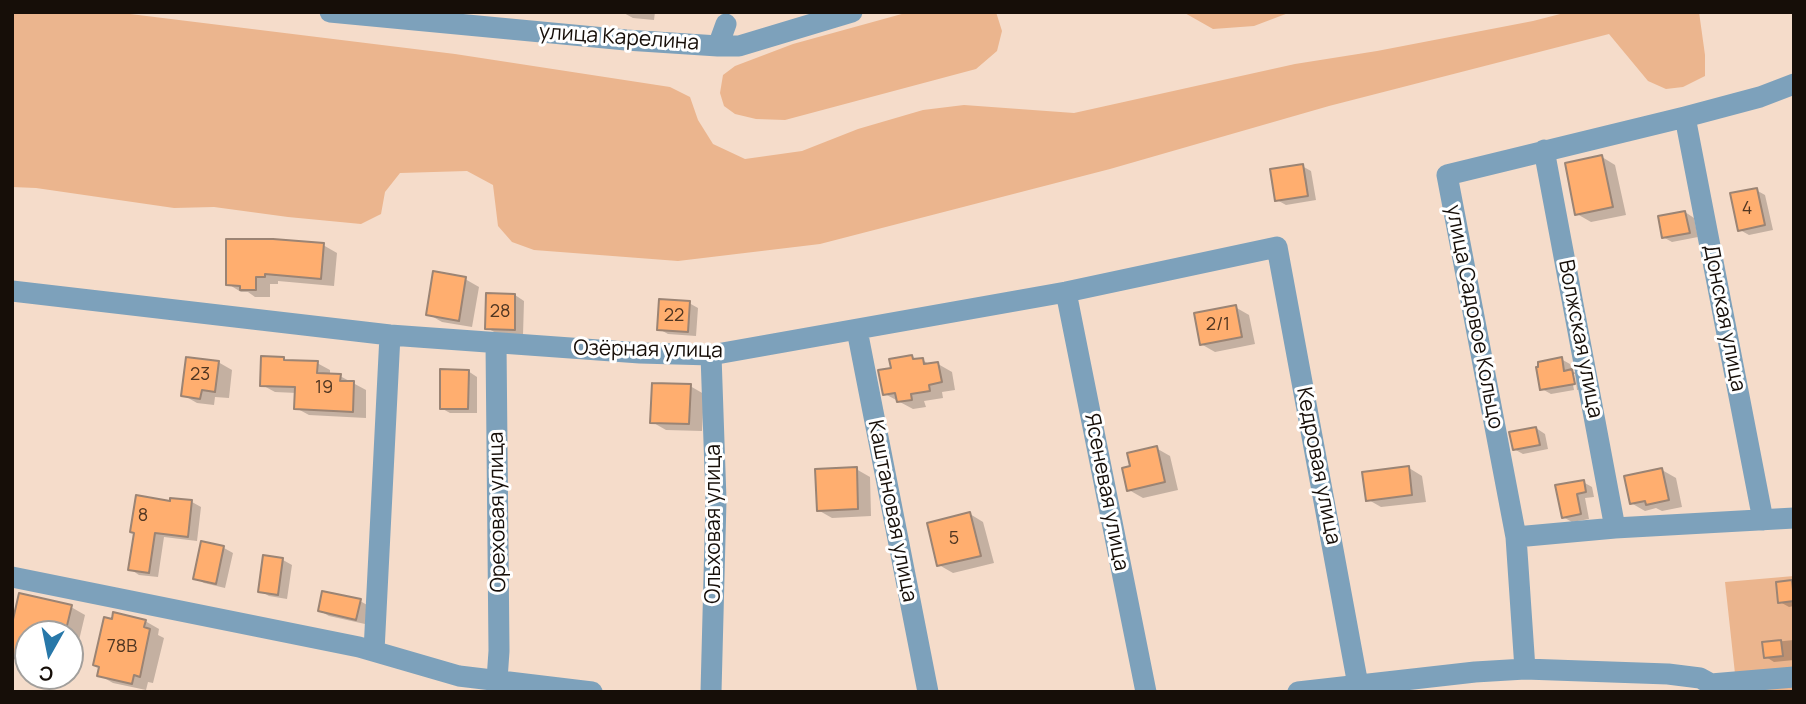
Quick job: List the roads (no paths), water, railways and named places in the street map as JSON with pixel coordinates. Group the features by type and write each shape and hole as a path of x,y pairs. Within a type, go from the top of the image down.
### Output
{"street":[{"name":"улица Карелина","path":"337,13 626,40 739,46 852,12"},
{"path":"718,46 726,24"},
{"name":"улица Садовое Кольцо","path":"1516,537 1447,175 1685,117 1760,97 1794,84"},
{"name":"Донская улица","path":"1685,117 1763,520"},
{"name":"Волжская улица","path":"1544,150 1615,528"},
{"name":"Озёрная улица","path":"12,291 390,335 640,353 711,355 1066,292 1277,247"},
{"name":"Кедровая улица","path":"1277,247 1358,685"},
{"name":"Ясеневая улица","path":"1066,292 1146,692"},
{"name":"Каштановая улица","path":"857,330 928,692"},
{"path":"374,651 390,335"},
{"name":"Ореховая улица","path":"496,343 498,680"},
{"name":"Ольховая улица","path":"711,355 716,499 711,692"},
{"path":"1525,669 1516,537 1615,528 1794,518"},
{"path":"12,577 359,647 459,676 592,692"},
{"path":"1298,692 1525,669 1668,674 1700,678 1718,688 1794,677"}]}
